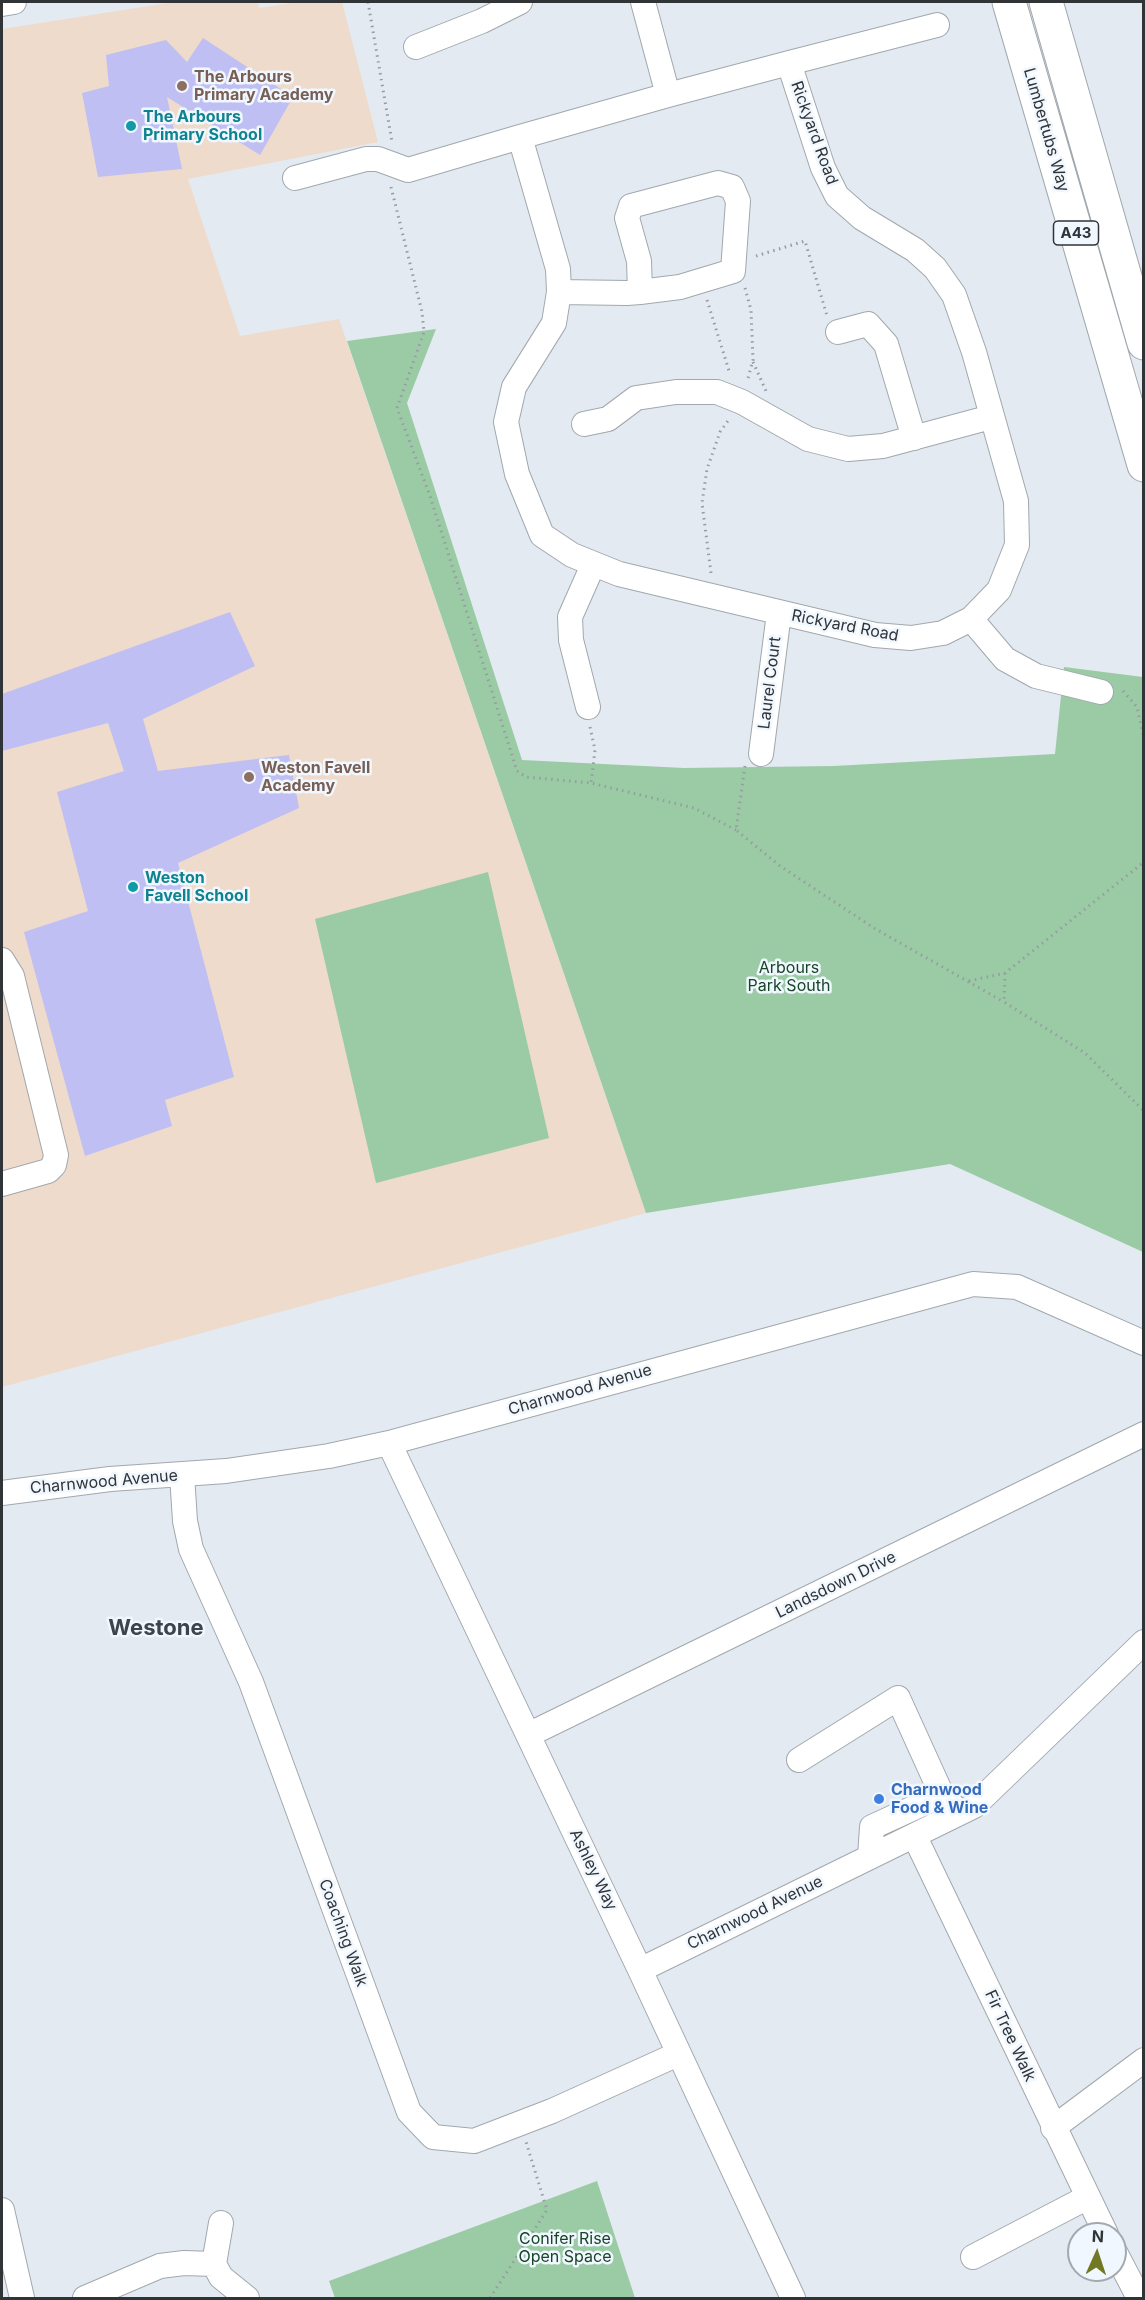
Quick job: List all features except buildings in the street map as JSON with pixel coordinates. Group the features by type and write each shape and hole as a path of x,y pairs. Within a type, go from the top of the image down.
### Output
{"highway":[{"name":"Lumbertubs Way","path":"1009,2 1143,465"},
{"name":"A43","path":"1046,2 1143,343"}],"street":[{"path":"2,4 14,2"},
{"path":"416,47 482,21 520,2"},
{"path":"643,2 668,95"},
{"name":"Rickyard Road","path":"408,170 668,95 937,25"},
{"name":"Rickyard Road","path":"520,137 558,268 559,292 554,323 514,387 506,422 517,474 542,535 593,565 619,574 715,598 875,635 911,638 943,633 971,620 999,590 1017,545 1016,501 974,352 954,296 935,268 922,256 862,218 837,196 823,168 789,63"},
{"path":"295,177 366,159 378,159 408,170"},
{"path":"559,292 640,292 680,287 733,271 738,201 732,187 718,183 631,206 627,218 639,261 640,292"},
{"path":"838,332 868,324 886,344 914,438"},
{"path":"584,424 608,419 636,398 675,392 717,392 741,402 808,440 848,449 884,446 991,417"},
{"path":"588,707 571,640 570,617 593,565"},
{"name":"Laurel Court","path":"761,754 779,613"},
{"path":"971,620 1005,659 1036,676 1101,692"},
{"path":"2,960 12,976 56,1155 54,1164 48,1171 2,1184"},
{"name":"Charnwood Avenue","path":"2,1493 110,1479 182,1475 290,1463 389,1443 973,1284 1017,1287 1143,1343"},
{"name":"Landsdown Drive","path":"528,1735 1143,1434"},
{"name":"Ashley Way","path":"389,1443 793,2298"},
{"name":"Coaching Walk","path":"182,1475 185,1521 191,1549 251,1682 409,2112 433,2137 474,2141 678,2054"},
{"name":"Charnwood Avenue","path":"640,1970 915,1837 974,1806 1143,1642"},
{"path":"799,1760 898,1698 942,1794 961,1814"},
{"path":"870,1857 872,1827 942,1794"},
{"name":"Fir Tree Walk","path":"915,1837 1100,2222"},
{"path":"1053,2128 1143,2060"},
{"path":"973,2257 1088,2197"},
{"path":"2,2210 22,2298"},
{"path":"221,2223 214,2264 221,2277 247,2298"},
{"path":"85,2298 160,2266 184,2263 214,2264"},
{"path":"1127,2275 1139,2298"}],"path":[{"path":"368,2 393,144 408,170 389,180 422,312 424,332 397,408 430,496 517,771 526,777 591,783 694,808 736,830 780,866 874,928 1004,1002 1085,1053 1143,1111"},
{"path":"715,598 704,540 702,503 707,469 720,432 741,402 753,360 751,310 742,276 733,271 747,259 805,241 828,320 838,332"},
{"path":"701,281 724,358 741,402"},
{"path":"1101,692 1120,689 1137,707 1143,739"},
{"path":"588,707 595,750 591,783"},
{"path":"736,830 747,757 761,754"},
{"path":"967,981 1005,973 1143,862"},
{"path":"1004,1002 1005,973"},
{"path":"490,2298 547,2210 520,2123"}],"shaded area":[{"name":"Weston Favell Academy","path":"174,2 258,2 259,8 298,2 342,2 378,142 188,179 240,336 339,319 646,1213 2,1387 2,29"}],"green space":[{"name":"Arbours Park South","path":"436,329 407,403 522,760 684,768 834,766 1055,754 1064,667 1143,677 1143,1252 950,1164 646,1213 347,341"},
{"path":"488,872 549,1138 376,1183 315,919"},
{"name":"Conifer Rise Open Space","path":"597,2181 635,2298 335,2298 329,2281"}],"place":[{"name":"The Arbours Primary Academy","path":"182,86"},
{"name":"The Arbours Primary School","path":"131,126"},
{"name":"Weston Favell Academy","path":"249,777"},
{"name":"Weston Favell School","path":"133,887"},
{"name":"Charnwood Food & Wine","path":"879,1799"}],"district":[{"name":"Westone","path":"156,1628"}]}
